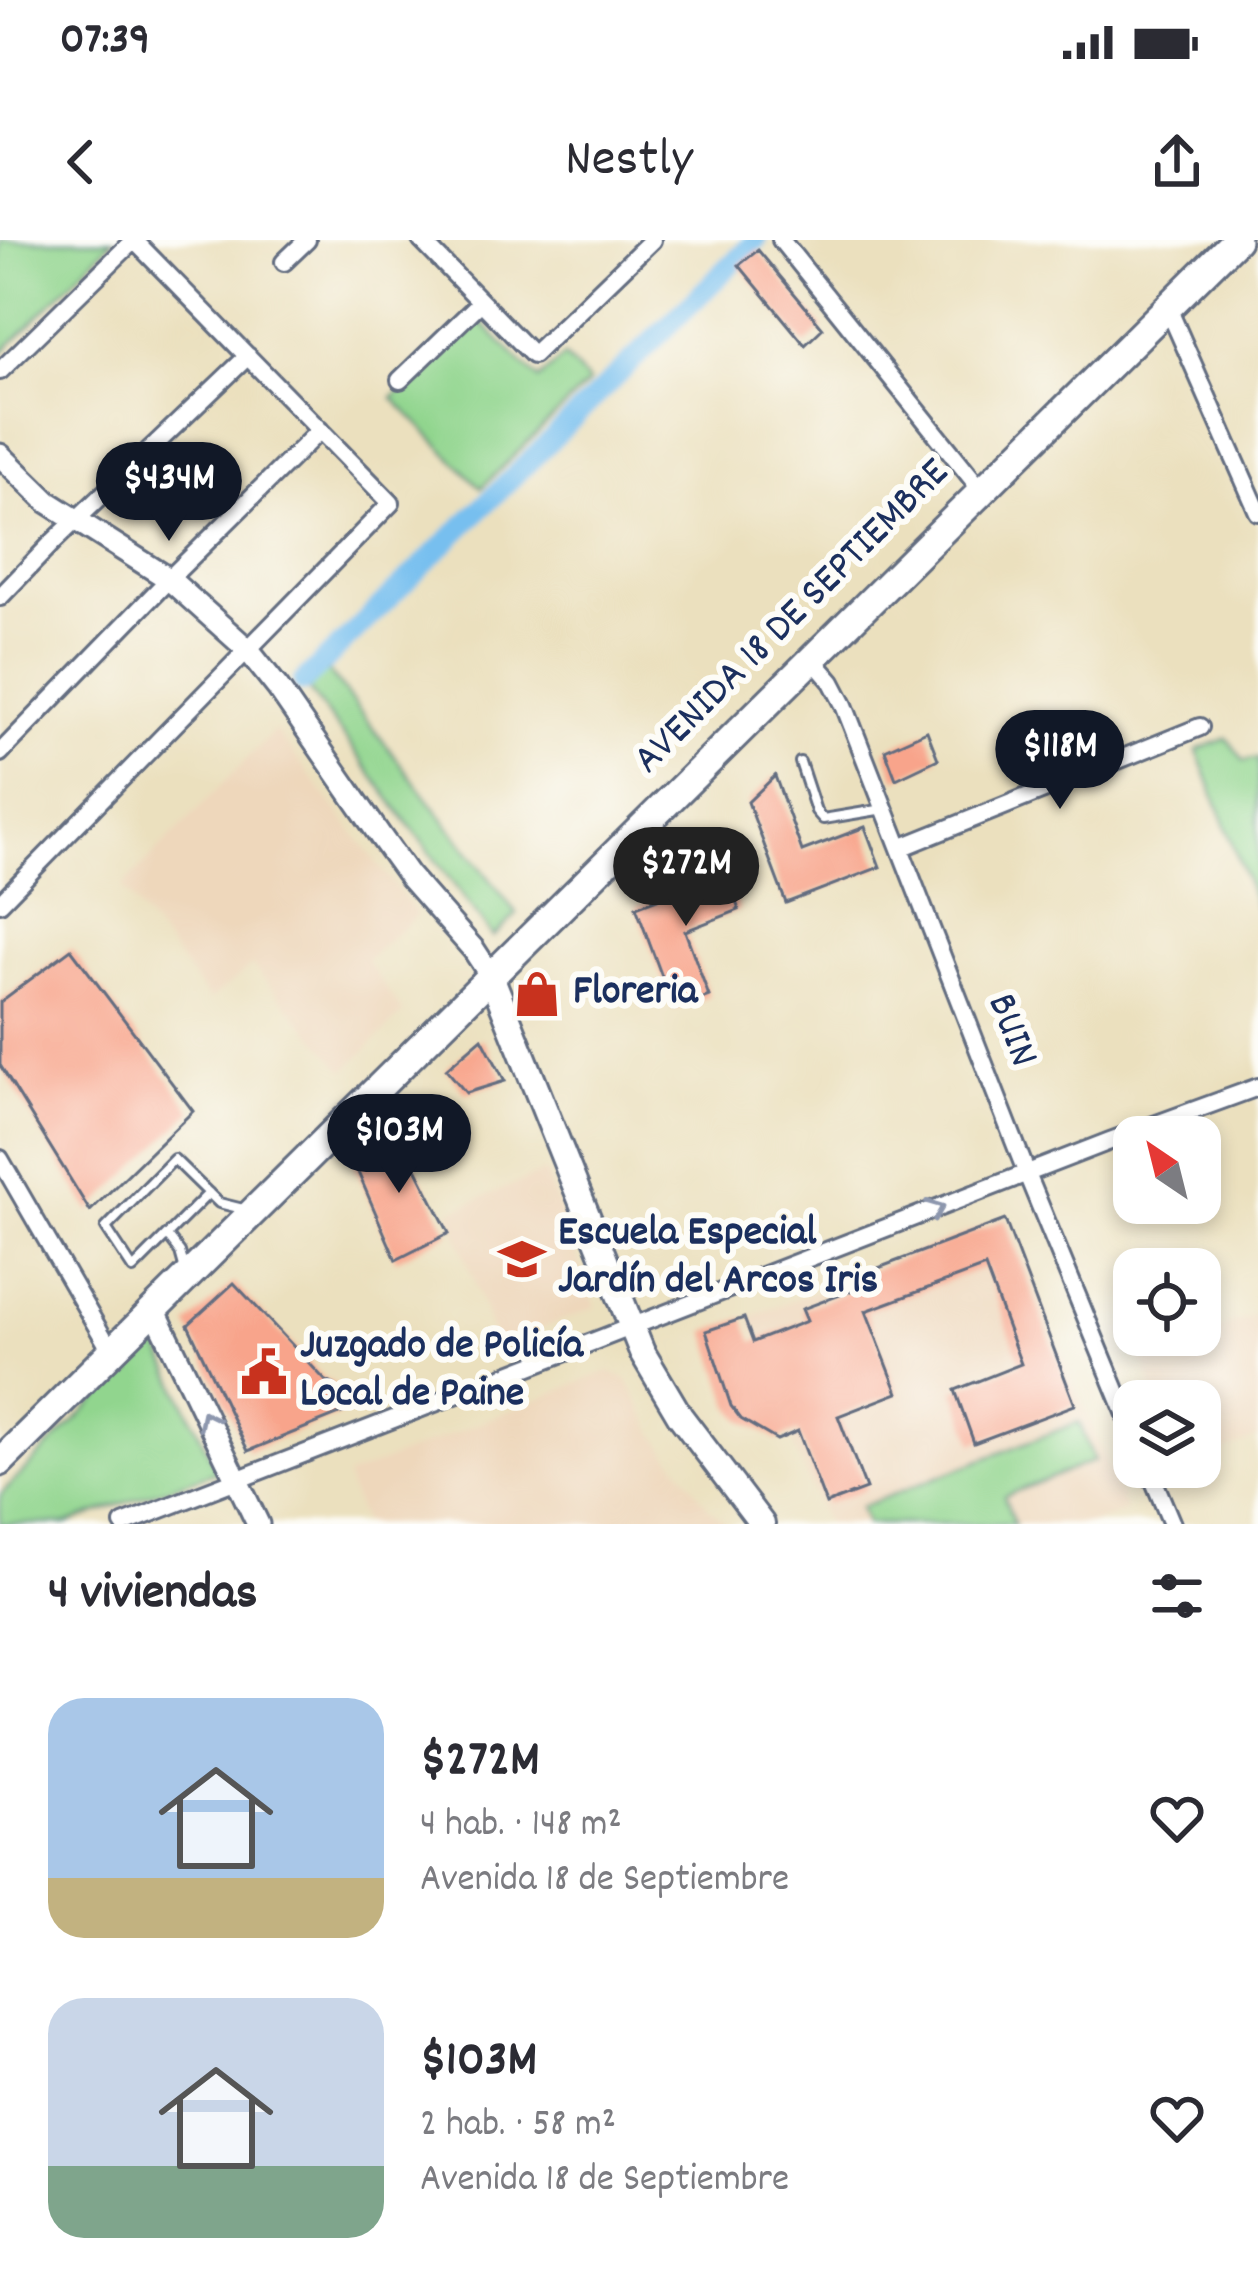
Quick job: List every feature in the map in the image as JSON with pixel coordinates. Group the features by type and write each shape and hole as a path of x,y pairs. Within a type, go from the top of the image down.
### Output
{"main road":[{"name":"AVENIDA 18 DE SEPTIEMBRE","path":"0,1462 1236,240"},
{"path":"491,976 632,1328 668,1398 763,1524"}],"street":[{"path":"0,371 134,240 392,503 0,903"},
{"path":"284,262 307,240"},
{"path":"421,240 533,355 652,240"},
{"path":"434,254 449,240"},
{"path":"781,240 982,491"},
{"path":"400,380 481,302"},
{"path":"1168,308 1258,512"},
{"path":"0,597 248,356"},
{"path":"0,753 320,430"},
{"path":"0,455 48,502 169,579 247,649 380,837 491,976"},
{"name":"BUIN","path":"812,659 838,693 1113,1383"},
{"path":"900,848 1200,727"},
{"path":"123,1524 1258,1087"},
{"path":"0,1159 111,1351"},
{"path":"154,1309 258,1524"},
{"path":"1157,1488 1172,1524"}],"lane":[{"path":"800,762 823,819 884,809"},
{"path":"209,1193 133,1270 106,1228 174,1159 227,1206 254,1210"},
{"path":"167,1235 181,1252 186,1278"}],"shaded area":[{"path":"275,730 417,915 366,960 403,1013 345,1071 252,965 210,1000 122,887"},
{"name":"Escuela Especial Jardín del Arcos Iris","path":"545,1171 596,1307 497,1346 449,1212"},
{"path":"1007,1215 1126,1511 1089,1524 826,1524 749,1317"},
{"path":"1258,1314 1258,1438 1221,1452 1221,1380 1150,1380 1142,1357 1221,1356 1221,1328"},
{"path":"608,1371 628,1380 656,1436 709,1508 727,1524 363,1524 346,1477"}],"green space":[{"path":"0,240 113,240 0,355"},
{"path":"476,317 539,380 564,356 589,382 481,488 393,398"},
{"path":"324,665 517,914 493,937 303,682"},
{"path":"1227,738 1244,761 1258,758 1258,911 1197,750"},
{"path":"156,1341 217,1471 65,1524 0,1524 0,1495"},
{"path":"1079,1422 1094,1461 1004,1496 1014,1524 866,1524 860,1507"}],"building":[{"path":"758,250 823,328 805,345 739,265"},
{"path":"927,731 938,759 896,779 885,750"},
{"path":"775,776 802,851 865,827 880,867 786,903 748,802"},
{"path":"721,860 739,910 685,931 709,996 674,1009 636,907 689,887 684,874"},
{"path":"71,949 193,1111 90,1211 0,1065 0,1002"},
{"path":"482,1038 505,1081 466,1093 446,1069"},
{"path":"394,1125 449,1233 396,1260 354,1163"},
{"path":"1005,1220 1075,1405 974,1443 955,1390 1021,1364 985,1267 866,1311 898,1393 838,1416 866,1489 826,1504 798,1431 777,1440 741,1419 731,1406 706,1331 744,1318 753,1342 807,1321 802,1309 864,1286 860,1275"},
{"name":"Juzgado de Policía Local de Paine","path":"234,1283 335,1385 347,1411 248,1451 188,1325"}],"waterway":[{"path":"303,682 756,240"}],"place":[{"name":"Floreria","path":"537,994"},
{"name":"Escuela Especial Jardín del Arcos Iris","path":"522,1259"},
{"name":"Juzgado de Policía Local de Paine","path":"264,1372"}]}
